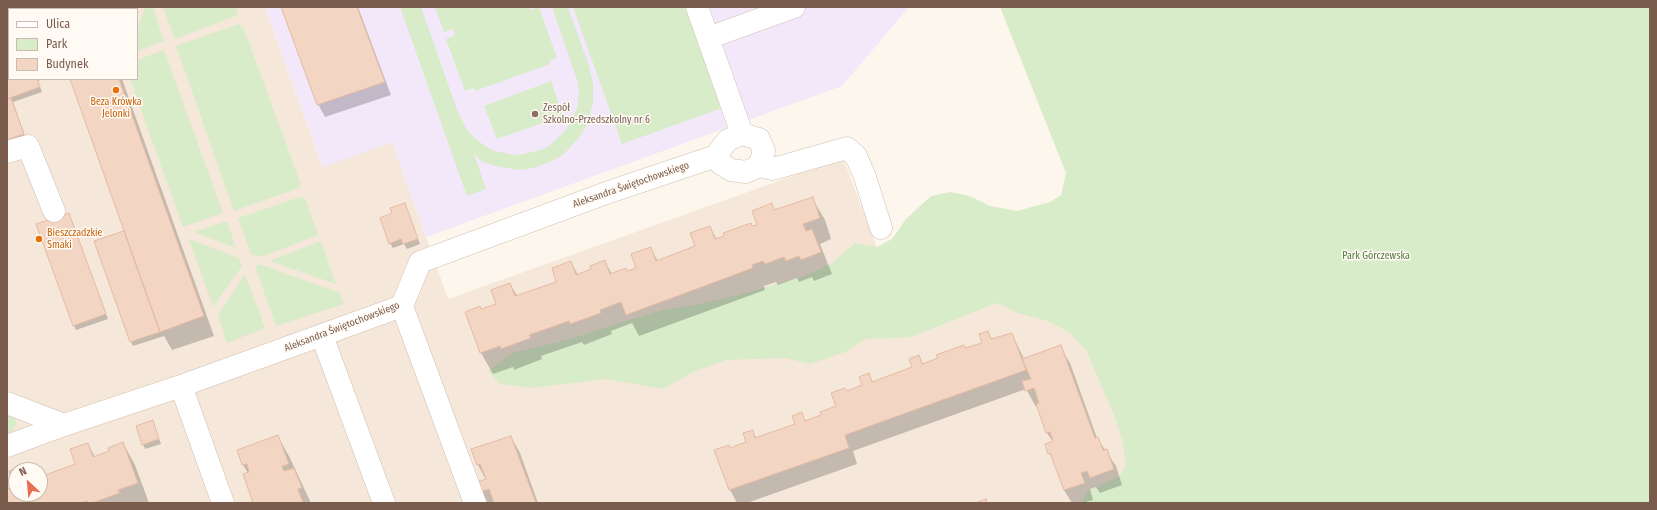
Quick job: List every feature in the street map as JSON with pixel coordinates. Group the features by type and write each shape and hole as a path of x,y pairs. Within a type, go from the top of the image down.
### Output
{"street":[{"path":"697,7 742,134"},
{"path":"708,38 794,7"},
{"path":"761,158 746,172 731,170 720,163 719,153 728,140 742,134 759,139 761,158 774,169 847,148 856,156 865,177 881,228"},
{"path":"7,152 28,146 54,211"},
{"name":"Aleksandra Świętochowskiego","path":"7,446 64,425 181,386 402,306 420,262 719,153"},
{"path":"402,306 475,503"},
{"path":"322,336 384,503"},
{"path":"181,386 223,503"},
{"path":"7,403 64,425"}],"shaded area":[{"path":"7,7 265,7 322,166 392,141 448,299 843,158 911,337 1102,261 1187,503 7,503"},
{"name":"Zespół Szkolno-Przedszkolny nr 6","path":"265,7 909,7 842,86 426,237 392,142 323,167"}],"green space":[{"path":"145,7 153,7 164,41 138,51 138,29"},
{"path":"163,7 236,7 238,12 236,16 175,39"},
{"path":"400,7 421,7 457,110 467,130 477,140 491,150 519,155 541,150 549,146 566,130 577,109 579,92 577,80 552,7 568,7 589,66 593,83 593,104 587,124 581,135 564,154 554,160 534,168 519,170 495,166 481,161 474,154 486,189 467,196"},
{"path":"435,7 529,7 530,10 539,7 557,58 549,61 550,64 475,91 474,88 465,91 446,39 455,35 453,29 444,32"},
{"path":"573,7 686,7 722,108 622,144"},
{"name":"Park Górczewska","path":"1000,7 1650,7 1650,503 1082,503 1087,491 1120,476 1126,465 1122,439 1114,415 1086,350 1069,332 1048,321 1018,313 997,303 911,337 865,339 845,352 810,364 785,358 726,360 693,372 663,389 606,379 532,388 500,384 488,371 513,353 570,339 662,310 695,305 734,296 802,277 831,264 855,243 877,247 892,239 906,219 931,196 950,192 970,196 990,206 1017,211 1050,202 1061,195 1066,173"},
{"path":"239,24 244,29 300,182 300,187 234,211 176,46"},
{"path":"164,50 223,213 183,227 130,80 138,80 138,60"},
{"path":"551,81 563,116 497,139 484,106"},
{"path":"300,197 305,198 318,235 261,257 251,254 238,218"},
{"path":"227,221 236,248 194,232"},
{"path":"189,239 239,258 242,266 213,307"},
{"path":"321,241 336,284 269,261"},
{"path":"259,264 340,293 344,304 276,326 256,269 256,266"},
{"path":"245,274 265,328 227,343 218,315"},
{"path":"7,413 11,414 15,419 16,425 7,438"}],"building":[{"path":"44,7 94,8 44,8"},
{"path":"281,7 357,7 385,82 317,105"},
{"path":"7,22 8,80 37,80 40,87 7,99"},
{"path":"70,80 119,80 204,316 160,332"},
{"path":"11,98 24,134 7,140 7,99"},
{"path":"813,197 820,218 803,224 806,231 812,229 821,252 801,260 799,256 786,261 784,257 765,264 763,261 752,265 753,268 626,315 621,302 600,310 601,313 570,324 569,321 529,335 531,338 501,349 500,346 480,353 465,312 480,306 481,309 496,304 491,290 510,283 515,296 556,282 552,268 571,261 576,275 591,269 590,266 605,260 610,274 626,268 627,271 636,268 631,254 651,247 656,261 695,246 690,233 710,226 715,239 724,236 723,233 751,223 752,226 757,225 752,211 772,203 774,210"},
{"path":"405,203 418,239 403,244 401,239 389,244 380,218 392,213 390,208"},
{"path":"69,213 106,314 73,326 36,224"},
{"path":"124,231 160,332 130,342 94,241"},
{"path":"988,331 991,339 1012,333 1026,370 845,435 849,448 729,490 714,450 729,445 730,448 746,442 743,433 753,430 755,438 795,424 792,416 802,412 805,421 821,415 820,412 836,406 831,393 845,388 847,391 862,385 859,377 869,373 872,382 912,367 909,359 919,355 922,364 938,358 936,355 964,345 965,348 982,343 979,334"},
{"path":"1061,345 1095,438 1098,437 1103,450 1107,449 1114,469 1090,478 1087,471 1081,473 1085,483 1064,490 1045,444 1053,441 1050,432 1046,433 1036,404 1039,403 1034,388 1025,391 1022,381 1031,379 1022,359"},
{"path":"153,420 159,439 142,445 136,426"},
{"path":"278,435 289,464 282,466 284,471 294,468 302,488 298,489 303,503 253,503 243,474 249,472 247,464 242,465 237,450"},
{"path":"511,436 536,503 494,503 489,489 481,492 477,482 486,479 480,464 477,465 471,449"},
{"path":"123,442 138,483 118,490 120,493 92,503 88,503 87,501 81,503 7,503 8,489 8,502 48,502 48,474 75,464 70,449 88,443 93,457 109,451 108,448"},
{"path":"986,499 987,503 975,503"}],"place":[{"name":"Beza Krówka Jelonki","path":"116,90"},
{"name":"Zespół Szkolno-Przedszkolny nr 6","path":"535,114"},
{"name":"Bieszczadzkie Smaki","path":"39,239"}]}
